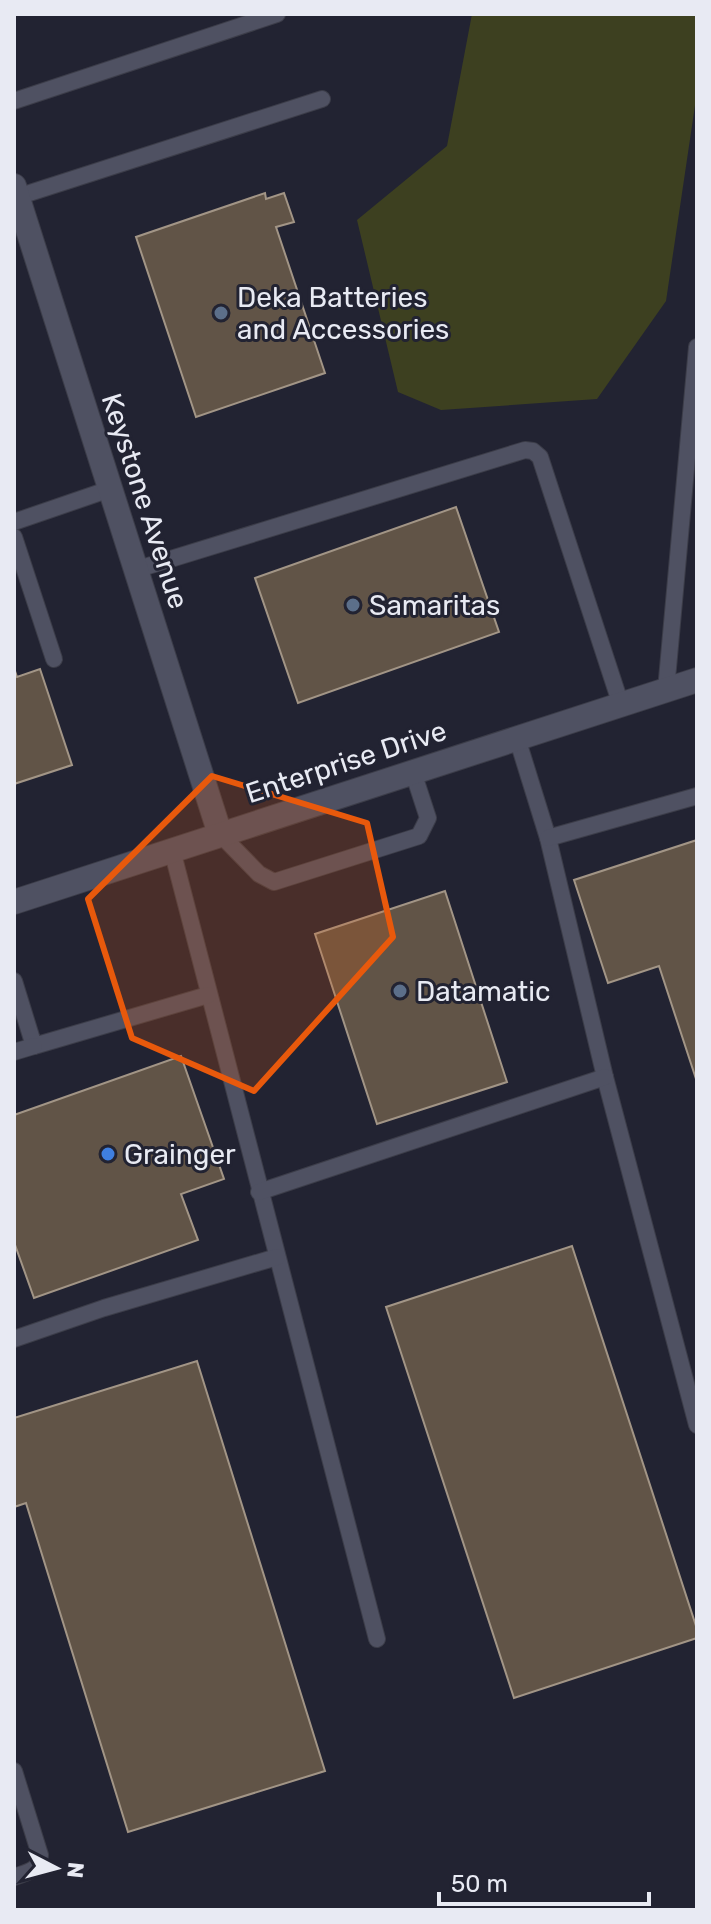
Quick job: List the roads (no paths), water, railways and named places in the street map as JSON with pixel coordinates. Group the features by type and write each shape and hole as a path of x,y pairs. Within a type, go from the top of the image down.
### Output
{"street":[{"name":"Keystone Avenue","path":"15,193 220,834"},
{"name":"Enterprise Drive","path":"14,902 697,680"}],"lane":[{"path":"14,101 277,14"},
{"path":"15,193 322,99"},
{"path":"666,690 697,347"},
{"path":"135,570 525,450 533,451 540,457 621,705"},
{"path":"14,522 110,489"},
{"path":"14,537 54,659"},
{"path":"517,738 548,838 605,1077 697,1425"},
{"path":"220,834 259,874 274,882 404,841 419,836 428,818 413,772"},
{"path":"548,838 697,796"},
{"path":"172,850 377,1639"},
{"path":"14,981 34,1046"},
{"path":"14,1052 208,995"},
{"path":"259,1192 605,1077"},
{"path":"14,1339 104,1308 277,1257"},
{"path":"14,1771 40,1863 35,1869 14,1877"}],"place":[{"name":"Deka Batteries and Accessories","path":"221,313"},
{"name":"Samaritas","path":"353,605"},
{"name":"Datamatic","path":"400,991"},
{"name":"Grainger","path":"108,1154"}]}
